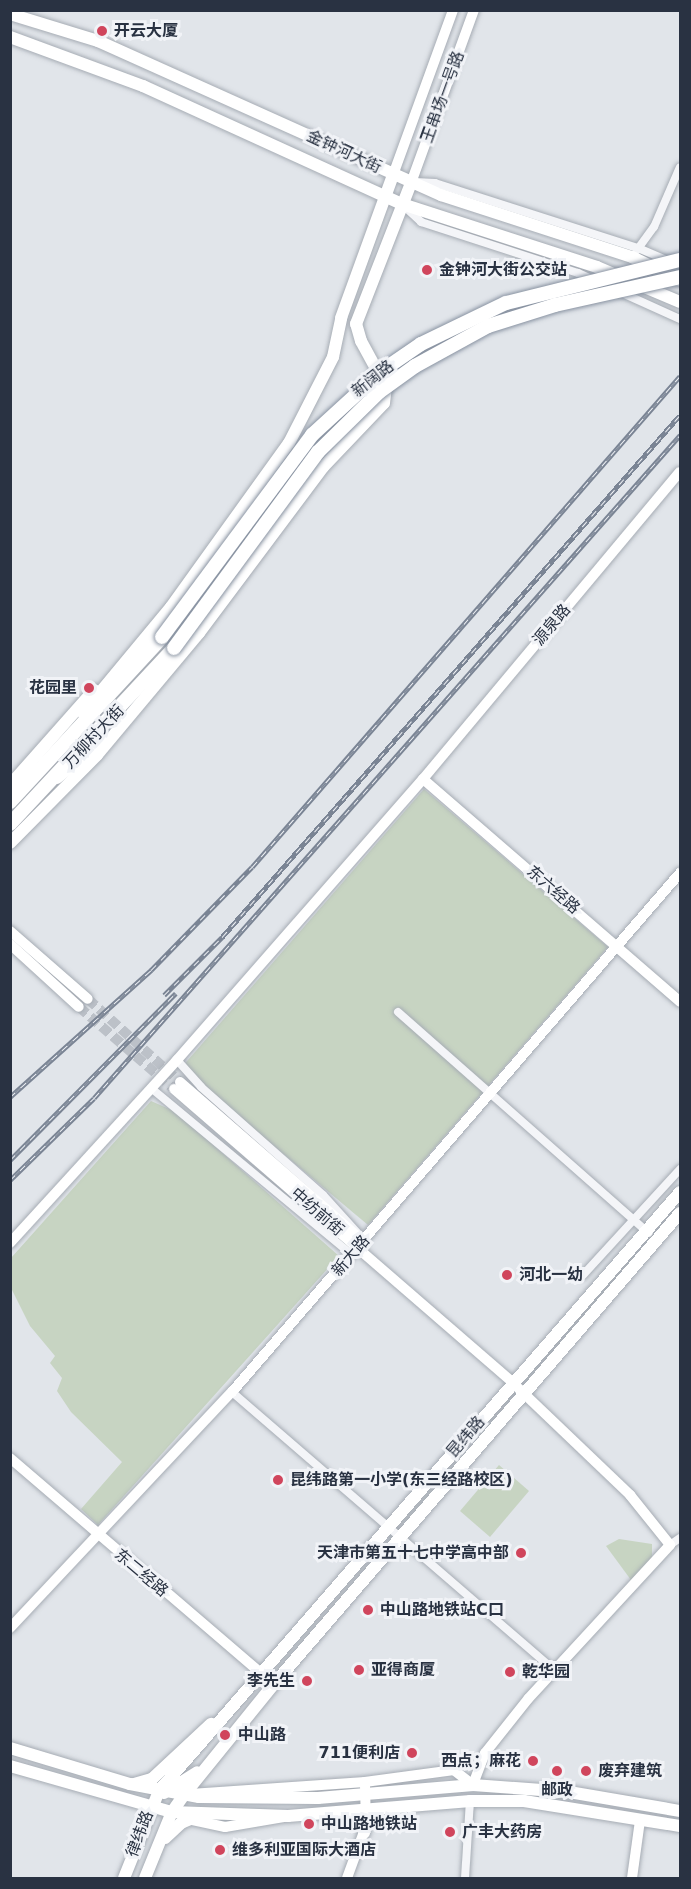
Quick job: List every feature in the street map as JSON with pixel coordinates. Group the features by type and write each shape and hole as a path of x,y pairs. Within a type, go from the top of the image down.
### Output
{"highway":[{"name":"新阔路","path":"162,636 312,435 383,370 421,344 506,303 635,274 681,260"},
{"name":"新阔路","path":"174,648 318,452 388,385 415,366 488,326 555,305 681,279"},
{"name":"万柳村大街","path":"13,794 162,636"},
{"name":"万柳村大街","path":"10,824 174,648"}],"main road":[{"name":"金钟河大街","path":"10,14 117,49 441,195 635,253 681,279"},
{"name":"金钟河大街","path":"10,37 133,81 402,204 597,267 681,302"},
{"path":"13,794 171,607 290,443 333,357 341,318 393,175"},
{"path":"10,843 97,755 199,633 323,467 384,403 386,387 361,341 356,324 411,183"},
{"path":"433,215 427,202 441,195"},
{"path":"52,781 70,770 133,711"},
{"name":"昆纬路","path":"157,1797 261,1673 681,1192"},
{"name":"昆纬路","path":"171,1811 274,1684 681,1213"},
{"path":"130,1784 152,1779 195,1735 225,1715"},
{"path":"10,1748 130,1784 157,1797 171,1811 288,1816 470,1801 524,1801 681,1826"},
{"path":"214,1758 205,1777 208,1791 232,1799"},
{"path":"157,1797 214,1758"},
{"path":"10,1766 110,1796 184,1795 232,1799"},
{"path":"138,1842 151,1823 171,1811 232,1799 365,1788 473,1785 551,1790 681,1811"},
{"name":"律纬路","path":"124,1878 157,1797"},
{"name":"律纬路","path":"145,1878 171,1811"},
{"path":"349,1812 361,1817 364,1833"},
{"path":"158,1846 188,1820 204,1814"}],"street":[{"name":"王串场一号路","path":"393,175 453,10"},
{"name":"王串场一号路","path":"411,183 474,10"},
{"path":"635,253 654,227 681,167"},
{"path":"411,183 435,183 681,267"},
{"path":"402,204 421,222 578,273 681,320"},
{"name":"源泉路","path":"10,1243 177,1060 423,779 681,472"},
{"name":"东六经路","path":"423,779 681,1002"},
{"name":"新大路","path":"10,1628 232,1392 681,873"},
{"path":"10,931 84,1003 10,944"},
{"path":"398,1011 656,1240"},
{"path":"177,1060 201,1087 323,1195 357,1229 358,1248"},
{"name":"中纺前街","path":"177,1086 513,1383 630,1495 670,1545"},
{"path":"151,1088 358,1248"},
{"path":"582,1275 636,1221 681,1169"},
{"path":"232,1392 554,1670"},
{"name":"东二经路","path":"10,1458 96,1535 274,1684"},
{"path":"473,1785 485,1753 554,1670 670,1545 681,1538"},
{"path":"184,1795 208,1791 365,1788 364,1833 347,1878"},
{"path":"465,1878 470,1801"},
{"path":"171,1811 188,1820 237,1827 288,1816"},
{"path":"632,1878 640,1820"}],"green space":[{"path":"424,789 608,947 368,1225 181,1068"},
{"path":"151,1101 176,1112 339,1256 98,1525 81,1509 122,1462 71,1412 57,1391 62,1378 50,1363 55,1356 30,1326 11,1288 11,1258"},
{"path":"499,1465 529,1491 490,1537 460,1511"},
{"path":"619,1539 652,1544 652,1557 631,1580 606,1546"}],"tunnel":[{"path":"88,999 180,1082"},
{"path":"79,1007 174,1089"}],"railway":[{"path":"10,1097 151,970 252,867 680,376"},
{"path":"164,995 222,937 680,415"},
{"path":"10,1180 94,1098 680,435"},
{"path":"10,1160 176,993"}],"place":[{"name":"开云大厦","path":"102,31"},
{"name":"金钟河大街公交站","path":"427,270"},
{"name":"花园里","path":"89,688"},
{"name":"河北一幼","path":"507,1275"},
{"name":"昆纬路第一小学(东三经路校区)","path":"278,1480"},
{"name":"天津市第五十七中学高中部","path":"521,1553"},
{"name":"中山路地铁站C口","path":"368,1610"},
{"name":"亚得商厦","path":"359,1670"},
{"name":"乾华园","path":"510,1672"},
{"name":"李先生","path":"307,1681"},
{"name":"中山路","path":"225,1735"},
{"name":"711便利店","path":"412,1753"},
{"name":"西点；麻花","path":"533,1761"},
{"name":"邮政","path":"557,1771"},
{"name":"废弃建筑","path":"586,1771"},
{"name":"中山路地铁站","path":"309,1824"},
{"name":"广丰大药房","path":"450,1832"},
{"name":"维多利亚国际大酒店","path":"220,1850"}]}
